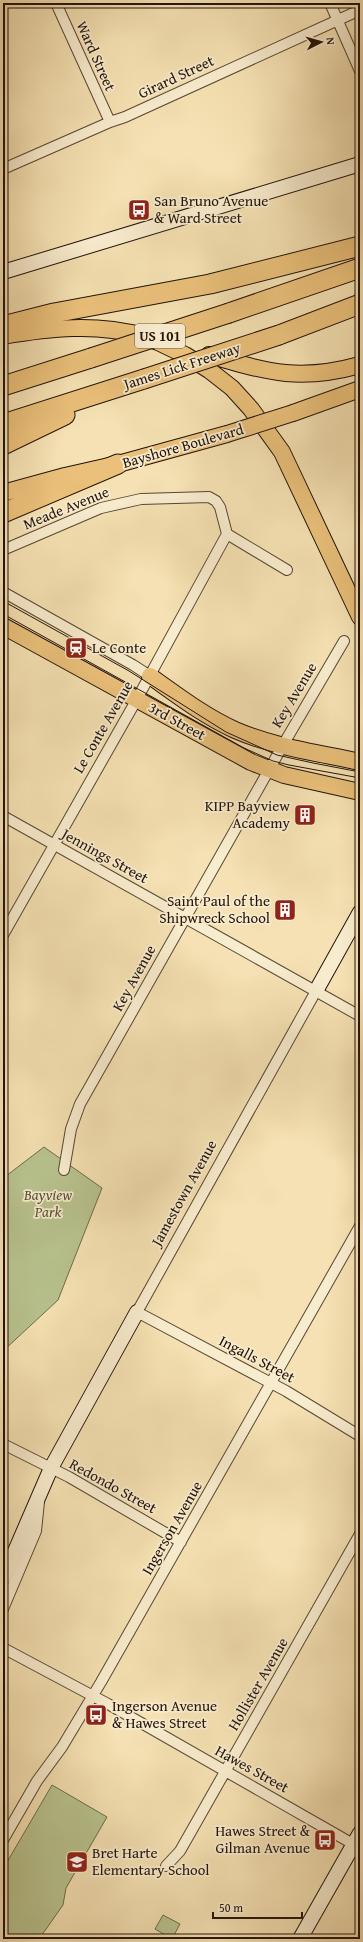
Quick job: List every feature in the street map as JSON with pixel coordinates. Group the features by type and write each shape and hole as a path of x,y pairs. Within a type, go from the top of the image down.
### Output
{"highway":[{"path":"3,326 54,313 210,284 360,246"},
{"name":"US 101","path":"3,386 229,313 360,268"},
{"name":"James Lick Freeway","path":"3,424 278,335 360,304"},
{"path":"3,445 138,381"},
{"path":"3,512 118,464"}],"main road":[{"path":"3,336 50,328 70,327 111,329 132,333 277,373 312,375 360,365"},
{"path":"132,333 158,342 185,355 209,370 232,388 251,409 282,452 360,618"},
{"name":"Bayshore Boulevard","path":"3,493 65,476 118,464 227,434 293,413 360,389"},
{"name":"3rd Street","path":"4,628 137,699 227,750 269,769 284,774 360,792"},
{"name":"3rd Street","path":"150,676 192,706 225,724 263,740 360,762"}],"street":[{"name":"Ward Street","path":"56,3 110,122"},
{"path":"330,3 360,71"},
{"name":"Girard Street","path":"3,169 110,122 125,117 360,10"},
{"path":"3,272 360,164"},
{"name":"Meade Avenue","path":"3,550 101,508 141,499 209,497 220,506 227,534"},
{"path":"227,534 287,570"},
{"name":"Le Conte Avenue","path":"3,935 150,676 227,534"},
{"path":"3,592 133,664 150,676"},
{"name":"Key Avenue","path":"64,1170 71,1129 80,1104 269,769 344,641"},
{"name":"Jennings Street","path":"3,816 360,1016"},
{"name":"Jamestown Avenue","path":"3,1578 51,1468 360,912"},
{"name":"Ingerson Avenue","path":"3,1840 37,1781 62,1747 93,1696 360,1226"},
{"name":"Ingalls Street","path":"137,1312 271,1383 360,1436"},
{"name":"Redondo Street","path":"3,1444 51,1468 181,1542"},
{"name":"Jamestown Avenue","path":"3,1608 36,1532 40,1492"},
{"name":"Hollister Avenue","path":"166,1866 180,1851 360,1534"},
{"name":"Hawes Street","path":"3,1648 93,1696 225,1772 358,1841"},
{"path":"300,1939 358,1841"}],"green space":[{"name":"Bayview Park","path":"44,1147 102,1188 58,1300 3,1351 3,1173 6,1176"},
{"path":"52,1785 107,1817 66,1888 63,1905 39,1939 3,1939 3,1869"},
{"path":"163,1915 180,1924 172,1939 155,1929"}],"tram line":[{"path":"3,601 129,671 226,732 277,755 360,772"},
{"path":"3,614 244,748 273,761 360,778"}],"place":[{"name":"San Bruno Avenue & Ward Street","path":"139,210"},
{"name":"Le Conte","path":"76,648"},
{"name":"KIPP Bayview Academy","path":"305,815"},
{"name":"Saint Paul of the Shipwreck School","path":"285,910"},
{"name":"Ingerson Avenue & Hawes Street","path":"96,1715"},
{"name":"Hawes Street & Gilman Avenue","path":"325,1840"},
{"name":"Bret Harte Elementary School","path":"77,1862"}]}
